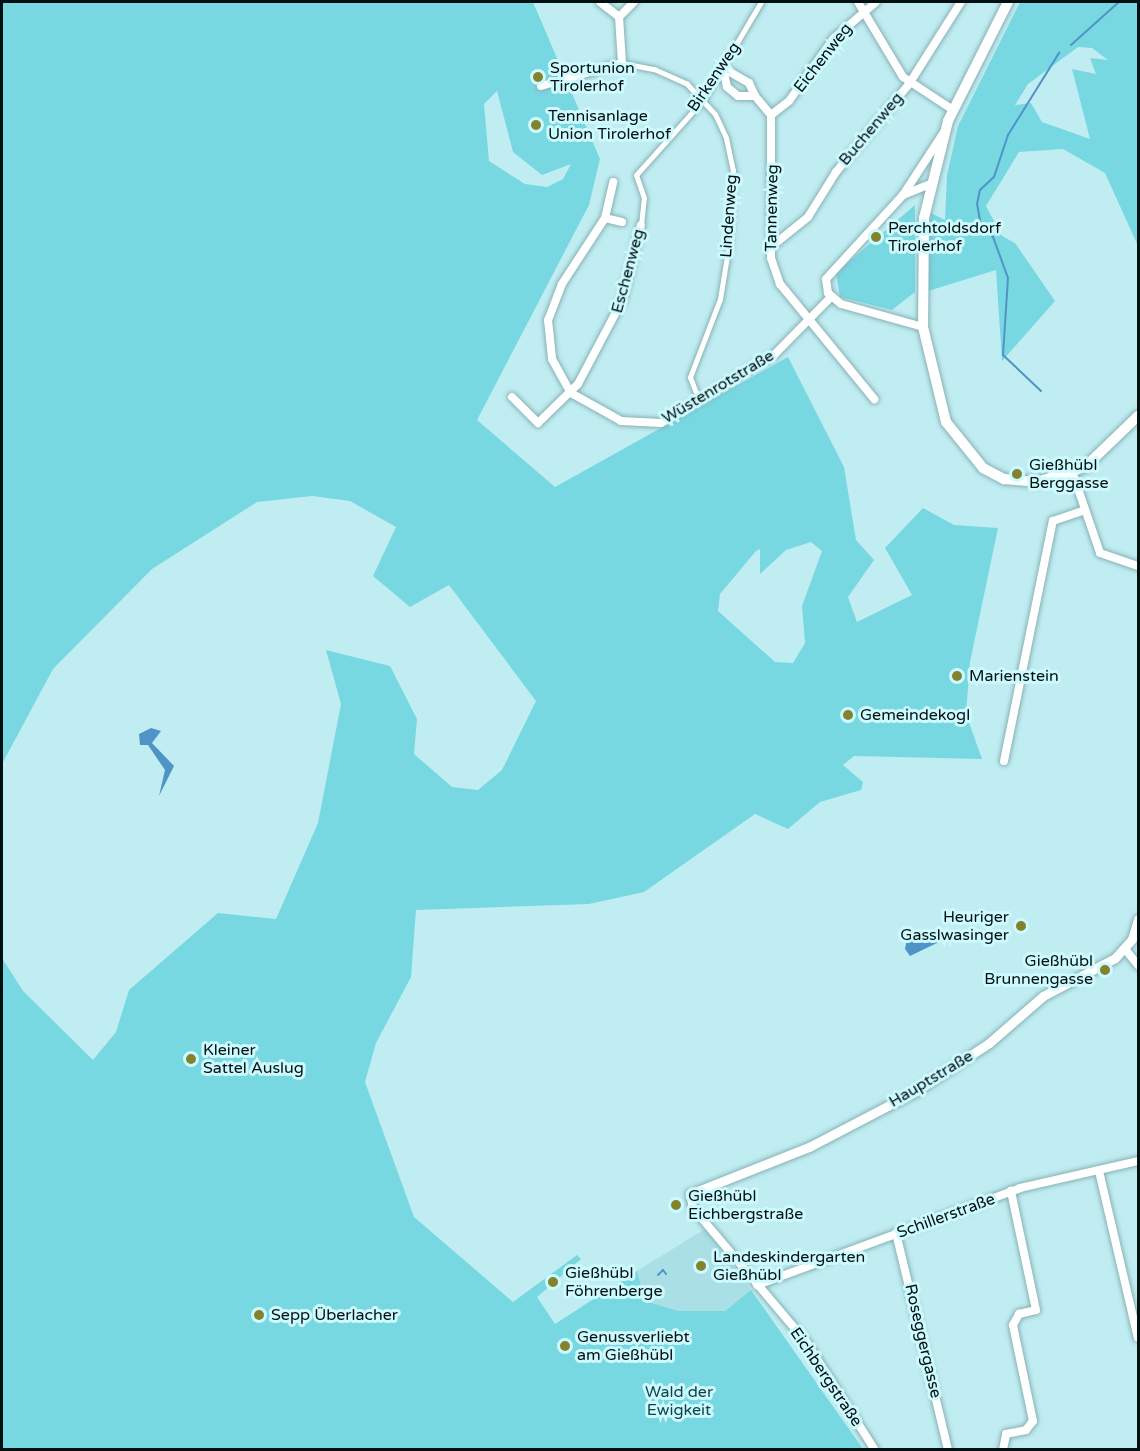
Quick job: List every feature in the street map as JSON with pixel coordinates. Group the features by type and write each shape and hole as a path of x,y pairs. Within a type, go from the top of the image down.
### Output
{"main road":[{"path":"1008,2 953,110 944,132 930,184 920,262 923,327 946,422 975,463 1004,479 1037,482 1073,474 1138,416"}],"street":[{"path":"600,2 619,16 622,63"},
{"path":"619,16 634,2"},
{"name":"Birkenweg","path":"636,175 703,100 761,2"},
{"path":"858,2 909,84 953,110"},
{"name":"Eichenweg","path":"771,115 789,100 834,38 876,2"},
{"name":"Buchenweg","path":"771,247 808,218 836,172 909,84 961,2"},
{"name":"Lindenweg","path":"541,86 622,63 654,69 687,84 703,100 726,138 733,196 720,299 690,377 699,401"},
{"path":"723,68 727,87 738,96 755,96"},
{"path":"723,68 749,83 755,96 771,115"},
{"name":"Tannenweg","path":"771,115 771,247 780,285 808,326 874,399"},
{"path":"923,327 831,297 828,272 903,195 944,132"},
{"name":"Eschenweg","path":"512,397 538,423 571,393 622,301 641,225 644,198 636,175"},
{"path":"571,393 552,359 548,320 562,284 605,218 614,182"},
{"path":"903,195 930,184"},
{"path":"605,218 622,222"},
{"name":"Wüstenrotstraße","path":"571,393 621,421 661,423 774,355 808,326 831,297"},
{"path":"1073,474 1100,553 1138,566"},
{"path":"1004,761 1053,521 1085,510"},
{"path":"1138,919 1125,949 1138,965"},
{"name":"Hauptstraße","path":"690,1194 809,1147 916,1091 989,1043 1043,996 1125,949"},
{"name":"Schillerstraße","path":"757,1285 1011,1191 1138,1161"},
{"path":"1100,1171 1138,1338"},
{"path":"1003,1449 1006,1434 1026,1430 1033,1421 1013,1325 1019,1314 1036,1310 1011,1191"},
{"name":"Eichbergstraße","path":"690,1194 693,1208 807,1343 875,1449"},
{"name":"Roseggergasse","path":"896,1233 948,1449"}],"shaded area":[{"path":"151,728 161,731 152,743 174,766 159,796 165,770 148,745 140,745 139,734"},
{"path":"909,929 921,939 939,937 941,941 910,956 905,949"},
{"path":"705,1229 751,1290 725,1311 678,1312 645,1301 637,1271"}],"green space":[{"name":"Wald der Ewigkeit","path":"2,2 533,2 600,159 589,205 477,420 555,487 788,357 844,467 856,540 874,560 848,597 857,622 912,595 885,548 923,508 954,525 998,528 970,662 966,714 982,759 854,756 843,765 863,782 861,790 820,802 788,829 755,814 644,892 589,904 416,910 411,977 376,1043 365,1082 414,1217 513,1302 577,1255 581,1259 537,1297 555,1324 637,1271 645,1301 678,1311 725,1311 751,1290 863,1449 2,1449 2,958 23,991 93,1060 116,1032 129,990 218,913 276,919 318,823 341,704 326,650 390,666 417,719 414,754 452,787 478,790 502,770 536,701 449,585 410,607 373,576 396,527 350,501 312,496 257,502 152,569 53,669 2,764","holes":["497,91 513,152 542,175 571,164 563,179 547,187 525,184 489,161 484,104","811,542 822,551 802,606 805,643 793,663 775,662 718,611 720,594 756,551 760,549 760,574 786,550"]},
{"path":"1020,2 1138,2 1138,246 1105,173 1063,149 1019,152 986,206 1002,236 1015,243 1055,301 1002,361 996,270 925,292 931,213 945,220 947,175 958,126","holes":["1078,47 1092,48 1108,60 1090,58 1096,74 1072,69 1090,139 1042,122 1031,103 1015,105 1028,84"]},
{"path":"915,205 915,292 892,310 840,297 836,273"}],"waterway":[{"path":"1071,45 1119,2"},
{"path":"1041,391 1003,355 1008,278 993,237 981,226 977,204 980,190 994,177 1008,135 1059,53"},
{"path":"658,1275 663,1270 666,1274"}],"place":[{"name":"Sportunion Tirolerhof","path":"538,77"},
{"name":"Tennisanlage Union Tirolerhof","path":"536,125"},
{"name":"Perchtoldsdorf Tirolerhof","path":"876,237"},
{"name":"Gießhübl Berggasse","path":"1017,474"},
{"name":"Marienstein","path":"957,676"},
{"name":"Gemeindekogl","path":"848,715"},
{"name":"Heuriger Gasslwasinger","path":"1021,926"},
{"name":"Gießhübl Brunnengasse","path":"1105,970"},
{"name":"Kleiner Sattel Auslug","path":"191,1059"},
{"name":"Gießhübl Eichbergstraße","path":"676,1205"},
{"name":"Landeskindergarten Gießhübl","path":"701,1266"},
{"name":"Gießhübl Föhrenberge","path":"553,1282"},
{"name":"Sepp Überlacher","path":"259,1315"},
{"name":"Genussverliebt am Gießhübl","path":"565,1346"}]}
